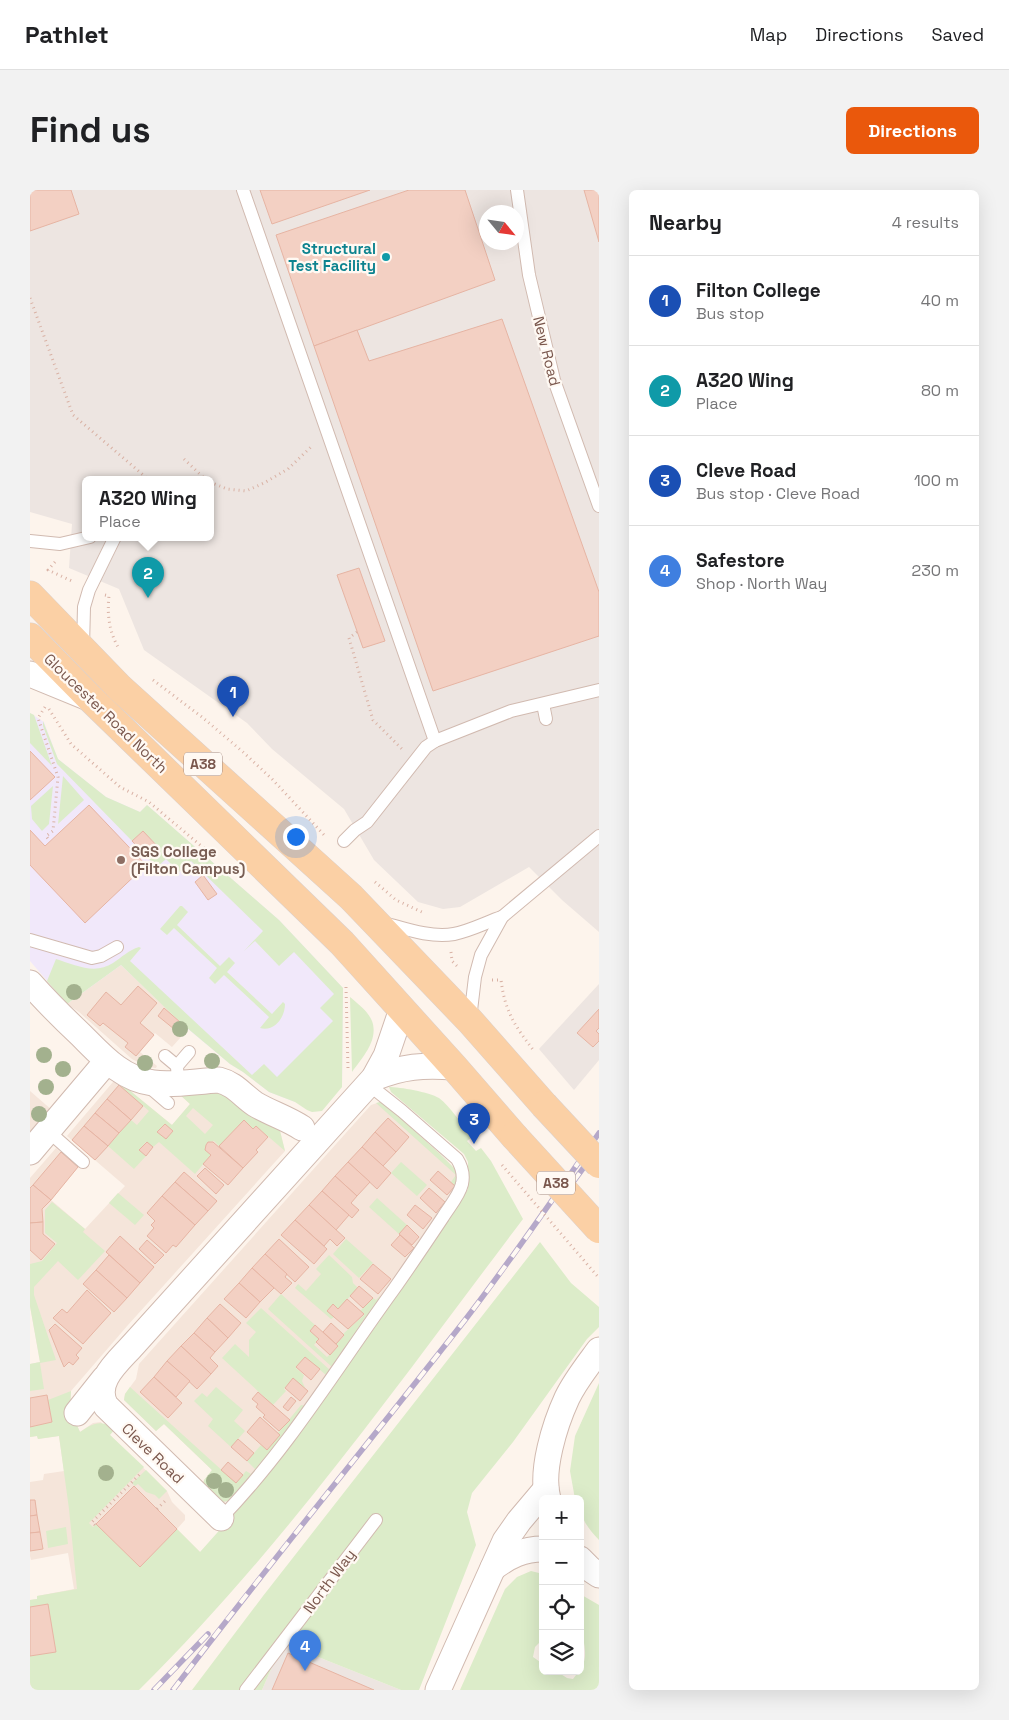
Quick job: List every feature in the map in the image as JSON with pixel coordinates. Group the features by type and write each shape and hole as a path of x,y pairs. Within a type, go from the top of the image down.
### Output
{"main road":[{"name":"A38","path":"33,603 120,688 339,886 470,1021 599,1164"},
{"name":"Gloucester Road North","path":"30,637 91,699 342,943 402,1009"},
{"name":"A38","path":"402,1009 514,1136 599,1228"}],"street":[{"path":"30,674 91,699"},
{"path":"30,983 107,1061 122,1072 155,1084 219,1080 226,1082 240,1090 254,1103 302,1128"},
{"path":"77,1413 143,1334 371,1081 386,1056 402,1009"},
{"path":"30,1152 107,1061"},
{"path":"371,1081 390,1071 409,1067 422,1065 454,1067"},
{"path":"438,1690 505,1541 519,1522 547,1494 547,1465 552,1442 565,1405 581,1376 599,1350"},
{"name":"Cleve Road","path":"104,1379 102,1395 106,1406 222,1518"},
{"path":"493,1568 508,1556 522,1551 539,1549"},
{"path":"584,1563 599,1575"}],"lane":[{"path":"243,190 435,741"},
{"name":"New Road","path":"517,190 529,275 554,380 599,506"},
{"path":"30,541 60,544 82,539"},
{"path":"83,652 84,607 89,590 113,541"},
{"path":"344,841 354,830 367,822 426,747 435,741 511,711 599,690"},
{"path":"542,704 546,718"},
{"path":"373,920 415,931 440,935 456,934 502,917 599,836"},
{"path":"470,1021 475,977 481,955 502,917"},
{"path":"30,940 92,958 101,956 117,947"},
{"path":"174,1084 189,1052"},
{"path":"165,1056 174,1084"},
{"path":"222,1518 252,1485 306,1416 347,1354 418,1256 462,1184 462,1167 457,1159 371,1081"},
{"path":"48,1131 83,1162"},
{"name":"North Way","path":"246,1690 376,1520"}],"path":[{"path":"30,298 73,415 144,476"},
{"path":"214,484 227,489 246,490 264,483 288,469 313,445 330,439"},
{"path":"184,459 202,476"},
{"path":"357,632 349,638 373,720 414,762"},
{"path":"112,635 119,649"},
{"path":"149,677 202,717 249,758 327,837"},
{"path":"37,702 53,714 71,744 120,787 150,802 207,851"},
{"path":"45,707 38,718 58,777 53,831 46,836 50,841"},
{"path":"371,878 396,900 410,907"},
{"path":"340,980 352,994"},
{"path":"501,980 506,1006 515,1025 536,1054"},
{"path":"346,988 348,1106"},
{"path":"501,1164 599,1278"},
{"path":"95,1525 92,1522 147,1467"}],"shaded area":[{"path":"30,190 599,190 599,932 562,900 529,867 460,907 443,909 418,902 374,860 344,809 272,749 247,723 144,650 119,589 69,568 72,524 30,512"},
{"name":"SGS College (Filton Campus)","path":"30,713 44,722 58,759 106,797 140,812 147,805 279,920 343,988 342,1087 295,1102 269,1092 230,1064 188,1029 121,965 67,1004 30,961"},
{"path":"121,965 188,1029 172,1047 155,1033 140,1052 157,1066 156,1068 147,1067 132,1059 79,1012 67,1004"},
{"path":"599,984 599,1060 574,1090 539,1049"},
{"path":"115,1081 128,1089 172,1125 190,1104 178,1093 279,1127 285,1151 71,1391 70,1410 80,1432 93,1423 101,1422 110,1435 167,1491 172,1502 185,1515 185,1520 177,1529 200,1552 30,1690 30,1600 37,1599 37,1596 74,1589 68,1553 31,1560 30,1556 30,1482 43,1480 44,1474 64,1471 59,1436 38,1439 37,1436 30,1437 30,1364 40,1362 30,1306 30,1178 56,1148 78,1167 51,1200 85,1229 125,1186 67,1136"},
{"path":"30,1091 53,1111 30,1138"},
{"path":"380,1102 457,1171 455,1186 440,1214 306,1406 242,1488 224,1503 203,1482 212,1470 164,1424 156,1431 124,1400 125,1394 136,1379 139,1364 371,1105"},
{"path":"288,1645 401,1690 262,1690 272,1667"}],"green space":[{"path":"30,713 34,715 52,766 30,743"},
{"path":"43,721 58,759 106,797 140,812 147,805 279,920 343,988 342,1087 322,1111 312,1112 295,1102 269,1092 230,1064 180,1022 121,965 67,1004 47,981 56,959 85,968 106,967 139,947 141,948 130,961 252,1075 264,1064 277,1077 333,1021 320,1008 334,994 294,952 279,966 255,941 244,951 263,931 191,861 179,872 166,859 157,867 148,858 159,848 143,831 132,841 57,764 43,726"},
{"path":"63,776 84,800 58,824"},
{"path":"53,786 49,824 42,831 32,819 31,806"},
{"path":"180,906 188,912 177,925 220,966 229,957 235,963 227,972 272,1014 283,1002 285,1004 283,1014 275,1026 265,1029 260,1028 269,1017 224,975 215,984 209,978 217,968 174,928 167,935 160,929"},
{"path":"350,997 368,1014 374,1028 371,1042 365,1055 352,1072"},
{"path":"119,1085 128,1089 172,1125 190,1104 178,1093 214,1088 279,1127 285,1151 256,1126 253,1129 244,1120 219,1146 214,1141 208,1142 205,1150 211,1155 195,1174 159,1142 153,1147 146,1142 139,1150 146,1156 134,1169 108,1146 131,1120 137,1125 149,1111","holes":["193,1108 213,1125 205,1134 186,1116"]},
{"path":"389,1087 422,1092 439,1098 452,1111 472,1137 467,1141 476,1151 481,1148 491,1161 523,1219 386,1401 292,1521 192,1636 139,1690 30,1690 30,1656 56,1652 48,1604 30,1607 30,1600 37,1599 37,1596 77,1589 59,1436 38,1439 37,1436 30,1437 30,1427 52,1422 48,1400 71,1391 70,1410 80,1432 97,1423 110,1426 115,1429 110,1435 144,1467 89,1523 93,1527 96,1524 140,1567 177,1529 200,1552 250,1496 314,1412 468,1189 468,1162 464,1154 391,1092"},
{"path":"380,1102 386,1105 457,1171 455,1186 451,1182 456,1175 376,1103"},
{"path":"401,1162 427,1185 417,1196 391,1173"},
{"path":"118,1193 144,1215 135,1225 109,1203"},
{"path":"377,1198 407,1225 399,1234 369,1207"},
{"path":"52,1202 85,1229 83,1232 105,1251 78,1280 58,1261 34,1287 34,1295 56,1360 40,1363 44,1389 30,1391 30,1364 40,1362 30,1306 30,1264 42,1261 57,1243 45,1233 45,1210"},
{"path":"346,1239 373,1263 359,1278 333,1254"},
{"path":"540,1242 571,1283 599,1307 599,1327 587,1339 513,1442 472,1493 467,1512 476,1545 419,1690 401,1690 288,1645 272,1667 262,1690 192,1690 263,1596"},
{"path":"329,1255 352,1277 353,1283 358,1288 338,1309 333,1304 334,1317 331,1319 295,1288 298,1284 306,1291 321,1274 316,1269"},
{"path":"281,1294 315,1325 310,1331 319,1339 314,1345 327,1357 338,1347 336,1344 344,1336 343,1334 364,1315 360,1311 373,1298 376,1300 380,1296 381,1299 332,1367 268,1309"},
{"path":"261,1308 330,1370 326,1375 305,1357 296,1368 304,1375 302,1381 306,1390 293,1378 284,1389 286,1391 273,1405 222,1358 235,1344 249,1357 249,1340 256,1332 246,1323"},
{"path":"599,1383 599,1540 584,1518 584,1495 574,1495 570,1471 575,1436"},
{"path":"130,1387 236,1483 246,1471 251,1474 255,1469 247,1461 261,1445 267,1450 301,1405 306,1406 242,1488 229,1501 221,1502 203,1485 204,1480 212,1470 164,1424 156,1431 124,1400 125,1394"},
{"path":"216,1387 243,1410 234,1421 245,1431 231,1447 208,1426 213,1419 194,1401 202,1393 207,1397"},
{"path":"146,1470 167,1491 159,1499 155,1495 146,1492 138,1484 135,1486 132,1483"},
{"path":"66,1527 68,1544 48,1548 46,1531"},
{"path":"531,1571 539,1573 539,1643 535,1647 533,1657 539,1661 539,1675 562,1675 573,1679 576,1675 584,1675 584,1596 599,1605 599,1690 460,1690 505,1589 517,1577"}],"building":[{"path":"30,190 71,190 79,214 30,231"},
{"path":"260,190 370,190 272,224"},
{"name":"Structural Test Facility","path":"409,190 465,190 479,232 479,250 485,250 495,280 314,346 276,235"},
{"path":"584,190 599,190 599,242"},
{"path":"502,319 599,592 599,636 433,691 314,346 357,330 369,361"},
{"path":"359,568 385,641 363,648 337,575"},
{"path":"30,751 55,777 30,800"},
{"path":"89,805 146,865 85,923 30,865 30,830 45,846"},
{"path":"143,831 159,848 148,858 132,841"},
{"path":"203,875 217,894 208,900 195,882"},
{"path":"138,986 157,1003 140,1023 154,1035 136,1056 125,1047 128,1043 103,1023 100,1026 87,1015 106,992 121,1005"},
{"path":"164,1008 180,1022 174,1029 158,1016"},
{"path":"599,1009 599,1028 596,1031 599,1034 599,1041 593,1047 577,1033"},
{"path":"119,1085 143,1106 131,1120 107,1099"},
{"path":"107,1099 131,1120 119,1133 95,1113"},
{"path":"95,1113 119,1133 108,1146 84,1126"},
{"path":"388,1118 409,1137 396,1152 375,1132"},
{"path":"244,1120 253,1129 256,1126 268,1137 256,1150 258,1152 243,1168 219,1146"},
{"path":"165,1124 173,1131 166,1139 157,1132"},
{"path":"84,1126 108,1146 95,1160 72,1140"},
{"path":"375,1132 396,1152 383,1166 362,1147"},
{"path":"147,1142 153,1147 146,1156 139,1150"},
{"path":"208,1142 213,1142 243,1168 228,1185 203,1164 211,1155 205,1150"},
{"path":"362,1147 391,1173 377,1189 348,1162"},
{"path":"61,1152 78,1167 51,1200 33,1185"},
{"path":"348,1162 370,1182 357,1196 335,1176"},
{"path":"205,1168 224,1185 216,1194 197,1176"},
{"path":"438,1171 455,1186 447,1195 430,1180"},
{"path":"184,1172 217,1201 208,1211 175,1182"},
{"path":"335,1176 357,1196 351,1203 359,1210 352,1218 322,1191"},
{"path":"175,1182 208,1211 195,1225 162,1196"},
{"path":"33,1185 51,1200 42,1209 43,1222 30,1223 30,1188"},
{"path":"429,1188 445,1202 436,1213 420,1198"},
{"path":"322,1191 349,1215 336,1230 309,1205"},
{"path":"162,1196 195,1225 176,1247 173,1245 166,1253 147,1236 154,1228 151,1225 155,1221 147,1213"},
{"path":"309,1205 345,1238 337,1246 330,1239 324,1246 295,1220"},
{"path":"415,1205 432,1218 423,1229 407,1215"},
{"path":"295,1220 327,1249 314,1264 281,1235"},
{"path":"43,1222 43,1234 55,1244 41,1260 30,1250 30,1223"},
{"path":"407,1225 419,1237 412,1245 399,1234"},
{"path":"400,1235 414,1248 405,1257 391,1245"},
{"path":"120,1236 154,1267 140,1283 106,1252"},
{"path":"279,1239 309,1267 295,1282 265,1254"},
{"path":"147,1240 164,1255 155,1264 139,1249"},
{"path":"265,1254 287,1274 285,1277 292,1283 281,1294 252,1268"},
{"path":"109,1255 140,1283 127,1298 96,1270"},
{"path":"373,1264 391,1279 378,1294 360,1279"},
{"path":"252,1268 274,1288 260,1302 239,1283"},
{"path":"96,1270 127,1298 114,1312 83,1284"},
{"path":"239,1283 260,1302 246,1318 224,1299"},
{"path":"359,1286 373,1298 363,1308 350,1296"},
{"path":"87,1290 111,1313 83,1344 53,1318 62,1309 67,1313"},
{"path":"347,1299 364,1314 348,1329 327,1311 333,1304 338,1309"},
{"path":"220,1304 241,1323 228,1338 207,1318"},
{"path":"207,1318 228,1338 215,1352 194,1333"},
{"path":"331,1323 344,1335 336,1344 323,1332"},
{"path":"55,1324 82,1348 76,1355 79,1358 73,1365 69,1362 64,1367 49,1330"},
{"path":"315,1325 338,1346 330,1355 316,1342 319,1339 310,1331"},
{"path":"194,1333 215,1352 210,1358 218,1366 211,1374 181,1346"},
{"path":"181,1346 211,1374 197,1389 167,1361"},
{"path":"305,1357 320,1369 311,1380 296,1367"},
{"path":"167,1361 190,1381 176,1397 154,1377"},
{"path":"154,1377 182,1403 168,1418 140,1392"},
{"path":"293,1378 308,1391 300,1401 285,1388"},
{"path":"258,1392 290,1420 279,1431 263,1417 265,1415 256,1407 258,1404 252,1399"},
{"path":"47,1395 52,1422 30,1427 30,1398"},
{"path":"291,1397 296,1401 288,1411 283,1407"},
{"path":"260,1417 280,1435 267,1450 247,1432"},
{"path":"238,1439 254,1453 247,1461 231,1447"},
{"path":"228,1462 243,1475 236,1483 221,1470"},
{"path":"134,1486 177,1529 140,1567 96,1524"},
{"path":"30,1500 35,1500 37,1515 30,1516"},
{"path":"37,1515 40,1532 30,1533 30,1516"},
{"path":"40,1532 43,1549 30,1551 30,1533"},
{"path":"48,1604 56,1652 30,1656 30,1607"},
{"path":"288,1653 374,1690 272,1690"}],"railway":[{"path":"173,1690 465,1320 599,1133"},
{"path":"573,1182 599,1147"},
{"path":"154,1690 208,1634"}],"place":[{"name":"Structural Test Facility","path":"386,257"},
{"name":"A320 Wing","path":"148,598"},
{"name":"Filton College","path":"233,717"},
{"name":"SGS College (Filton Campus)","path":"121,860"},
{"name":"Cleve Road","path":"474,1144"},
{"name":"Safestore","path":"305,1671"}]}
